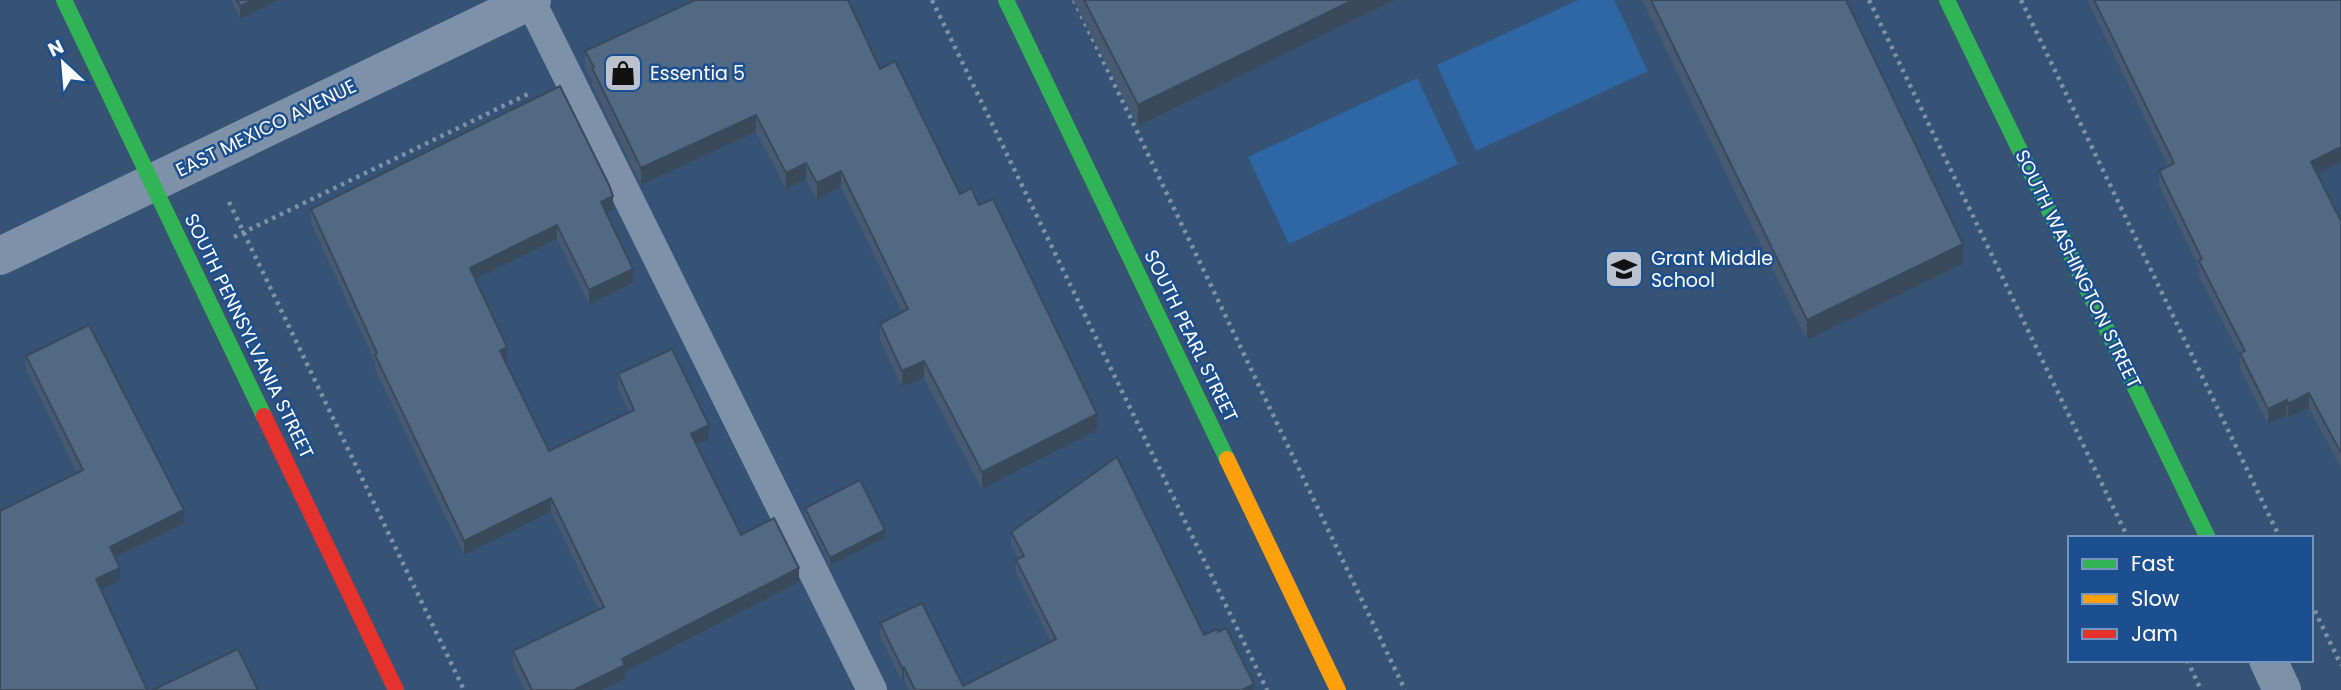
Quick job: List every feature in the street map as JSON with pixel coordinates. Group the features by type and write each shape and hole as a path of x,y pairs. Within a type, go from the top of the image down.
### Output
{"street":[{"name":"SOUTH PENNSYLVANIA STREET","path":"64,0 396,690"},
{"name":"EAST MEXICO AVENUE","path":"0,256 531,0"},
{"name":"SOUTH PEARL STREET","path":"1006,0 1338,690"},
{"name":"SOUTH WASHINGTON STREET","path":"1947,0 2207,536"},
{"path":"2269,662 2282,690"}],"lane":[{"path":"531,0 872,690"}],"path":[{"path":"932,0 1267,690"},
{"path":"1074,0 1405,690"},
{"path":"1869,0 2127,536"},
{"path":"2021,0 2279,536"},
{"path":"232,239 567,75"},
{"path":"227,198 464,690"},
{"path":"2313,607 2341,665"},
{"path":"2188,662 2201,690"}],"shaded area":[{"path":"1578,0 1614,0 1648,71 1476,151 1437,65"},
{"path":"1417,78 1458,164 1289,244 1248,157"}],"building":[{"path":"237,0 253,0 240,6"},
{"path":"695,0 848,0 880,69 895,61 960,194 971,188 979,205 993,199 1097,414 982,472 924,361 902,371 880,324 908,309 841,171 817,183 806,163 786,173 756,115 641,168 585,51"},
{"path":"1084,0 1353,0 1138,105"},
{"name":"Grant Middle School","path":"1651,0 1846,0 1963,244 1807,320"},
{"path":"2094,0 2341,0 2341,147 2311,162 2341,221 2341,453 2309,393 2288,404 2287,400 2268,409 2240,353 2245,351 2199,261 2202,259 2159,171 2174,163"},
{"path":"560,86 609,185 613,196 601,202 633,269 589,290 557,225 470,268 507,347 500,351 549,451 634,410 618,374 672,349 709,425 691,434 741,535 774,518 799,568 622,659 625,665 574,690 532,690 513,651 604,607 551,498 464,541 375,355 377,353 311,209"},
{"path":"89,325 184,510 110,547 120,568 96,579 147,690 0,690 0,511 83,470 26,356"},
{"path":"1117,457 1204,635 1226,628 1254,684 1242,690 915,690 880,623 922,603 963,686 1056,639 1016,560 1024,556 1011,532"},
{"path":"860,480 885,530 830,558 805,508"},
{"path":"238,649 258,690 153,690"}],"traffic: fast":[{"path":"64,0 264,416"},
{"path":"1006,0 1227,459"},
{"path":"1947,0 2207,536"}],"traffic: slow":[{"path":"1227,459 1338,690"}],"traffic: jam":[{"path":"264,416 396,690"}],"place":[{"name":"Essentia 5","path":"623,73"},
{"name":"Grant Middle School","path":"1624,269"}]}
